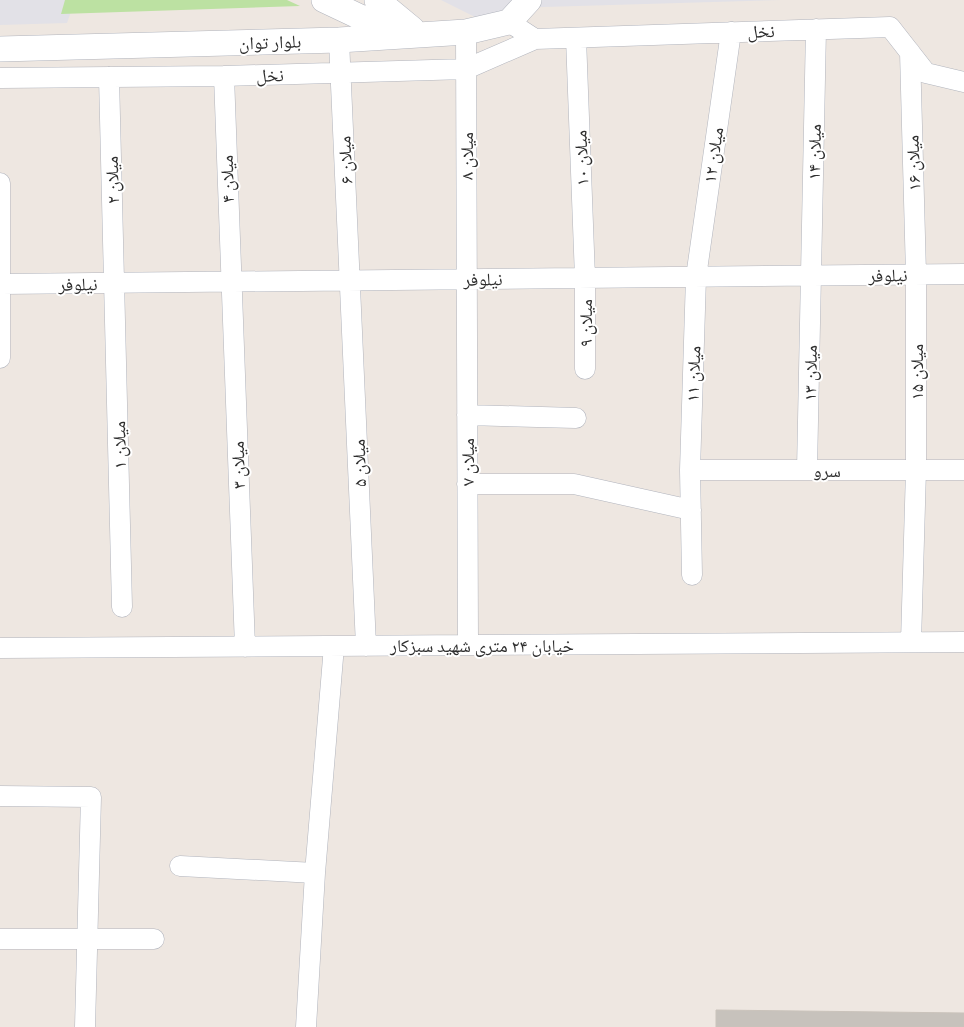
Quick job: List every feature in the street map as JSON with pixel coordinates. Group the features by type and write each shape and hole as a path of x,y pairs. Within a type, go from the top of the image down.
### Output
{"street":[{"path":"324,0 360,17 419,36"},
{"path":"377,0 419,36"},
{"path":"529,0 509,22 535,39"},
{"name":"بلوار توان","path":"0,49 339,40 419,36 466,32 509,22"},
{"name":"نخل","path":"0,78 341,74 466,69 535,39 890,27 926,73 964,82"},
{"name":"میلان ۱۴","path":"812,276 816,29"},
{"name":"میلان ۸","path":"466,32 467,279"},
{"name":"میلان ۱۲","path":"696,277 731,32"},
{"name":"میلان ۱۰","path":"576,38 585,278"},
{"name":"میلان ۶","path":"339,40 352,280"},
{"name":"میلان ۱۶","path":"910,52 916,274"},
{"name":"میلان ۴","path":"224,76 230,282"},
{"name":"میلان ۲","path":"109,77 116,283"},
{"path":"0,183 2,284 0,358"},
{"name":"میلان ۱۵","path":"911,642 916,470 916,274"},
{"name":"نیلوفر","path":"2,284 964,274"},
{"name":"میلان ۱۳","path":"807,470 812,276"},
{"name":"میلان ۱۱","path":"692,576 690,470 696,277"},
{"name":"میلان ۹","path":"585,278 585,369"},
{"name":"میلان ۷","path":"467,279 468,645"},
{"name":"میلان ۵","path":"352,280 366,646"},
{"name":"میلان ۳","path":"230,282 245,647"},
{"name":"میلان ۱","path":"116,283 122,607"},
{"path":"467,415 576,418"},
{"name":"سرو","path":"690,470 964,470"},
{"path":"467,484 574,484 691,510"},
{"name":"خیابان ۲۴ متری شهید سبزکار","path":"0,648 964,642"},
{"path":"306,1027 315,873 334,646"},
{"path":"0,796 91,797 85,1027"},
{"path":"180,866 315,873"},
{"path":"0,939 154,939"}],"shaded area":[{"path":"0,0 75,0 67,23 0,25"},
{"path":"441,0 781,0 510,8 477,18"}],"green space":[{"path":"65,0 287,0 300,6 61,14"}],"building":[{"path":"716,1010 964,1013 964,1027 716,1027"}]}
